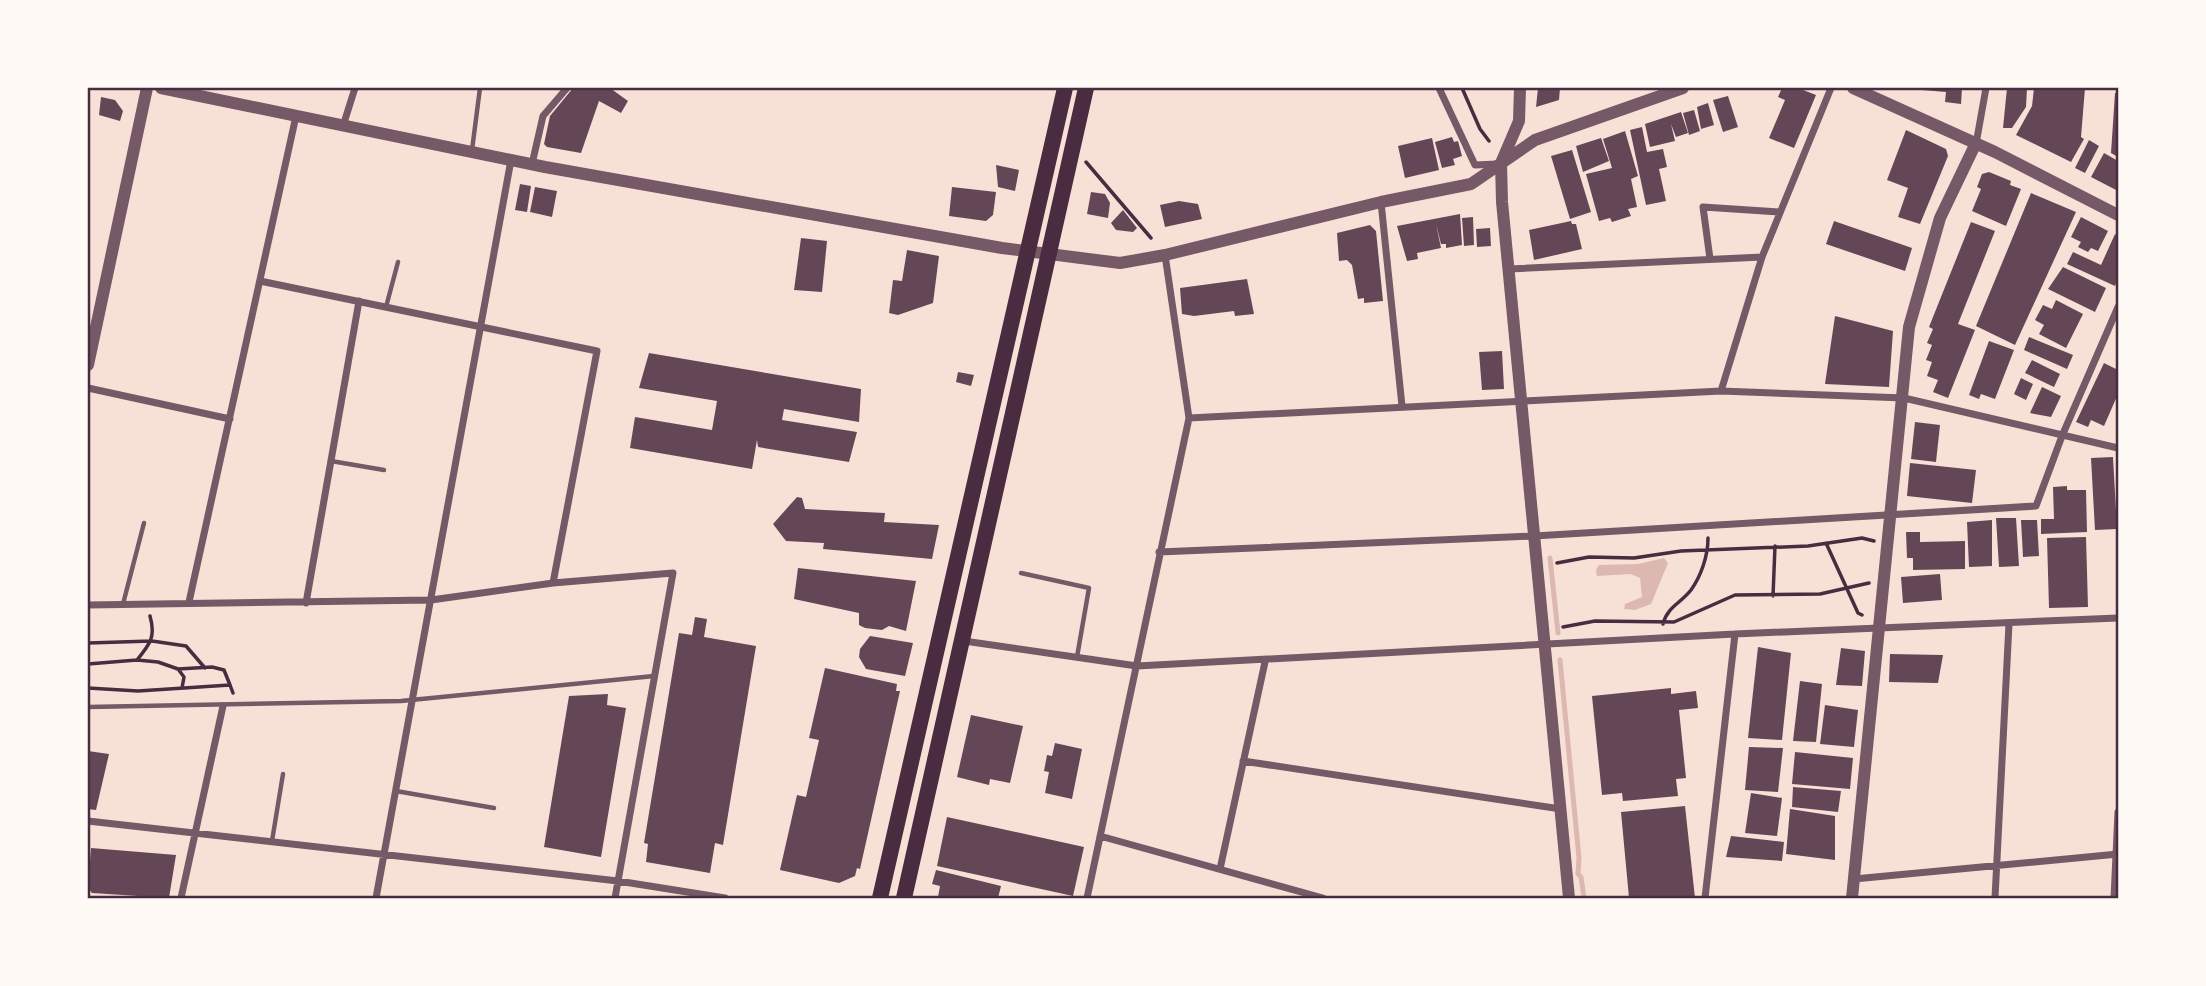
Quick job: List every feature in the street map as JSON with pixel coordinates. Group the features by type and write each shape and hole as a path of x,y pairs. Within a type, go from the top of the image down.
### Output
{"main road":[{"path":"880,898 1065,88"},
{"path":"904,898 964,641 1086,88"}],"street":[{"path":"88,365 147,88"},
{"path":"162,88 532,164 1028,251 1120,263 1165,255 1381,202 1471,184 1535,140 1683,88"},
{"path":"343,126 355,88"},
{"path":"532,164 543,116 567,88"},
{"path":"1438,88 1475,165 1501,163"},
{"path":"1520,88 1519,121 1501,163 1569,898"},
{"path":"1721,391 1762,257 1830,88"},
{"path":"1853,88 2119,215"},
{"path":"1852,898 1912,315 1940,218 1975,145 1986,88"},
{"path":"189,602 296,116"},
{"path":"376,898 511,160"},
{"path":"1381,202 1402,406"},
{"path":"1710,259 1703,206 1779,212"},
{"path":"1087,898 1189,418 1165,255"},
{"path":"1509,269 1762,257"},
{"path":"260,281 597,351 553,583"},
{"path":"306,603 359,301"},
{"path":"1159,552 1534,536 2036,506 2062,436 2119,307"},
{"path":"88,388 230,419"},
{"path":"1189,418 1721,391 1904,398 2119,448"},
{"path":"88,605 431,600 553,583 673,573 615,898"},
{"path":"964,641 1137,666 1265,662 1878,627 2119,618"},
{"path":"1995,898 2009,624"},
{"path":"1705,898 1735,634"},
{"path":"1220,869 1265,662"},
{"path":"181,898 223,706"},
{"path":"1243,761 1561,809"},
{"path":"2114,898 2119,813"},
{"path":"88,821 618,881 725,898"},
{"path":"1100,836 1323,898"},
{"path":"1854,879 2117,854"}],"lane":[{"path":"472,151 480,88"},
{"path":"386,307 398,262"},
{"path":"331,461 384,470"},
{"path":"123,604 144,523"},
{"path":"1021,573 1089,588 1077,657"},
{"path":"88,706 223,706 411,700 654,676"},
{"path":"272,842 283,774"},
{"path":"396,791 494,808"}],"path":[{"path":"1462,88 1480,129 1489,141"},
{"path":"1085,162 1151,238"},
{"path":"1659,639 1665,613 1690,591 1708,550 1708,525"},
{"path":"1557,563 1589,557 1634,558 1862,538 1875,541"},
{"path":"1826,543 1858,613 1878,627"},
{"path":"1773,596 1775,547"},
{"path":"1563,627 1595,621 1674,622 1735,595 1820,594 1846,586 1870,583"},
{"path":"137,660 152,641 154,630 147,604"},
{"path":"88,643 152,641 186,646 205,668"},
{"path":"88,664 137,660 158,662 178,669 224,670 236,705"},
{"path":"178,669 184,677 182,688"},
{"path":"88,688 138,691 230,685"}],"shaded area":[{"path":"1664,558 1668,563 1651,604 1635,610 1624,609 1625,604 1642,597 1640,578 1631,574 1597,576 1599,565 1638,564"}],"building":[{"path":"573,88 610,88 628,101 621,113 599,101 581,153 547,147 544,144 550,116"},
{"path":"1538,88 1560,88 1559,100 1536,107"},
{"path":"1782,88 1798,88 1816,95 1794,148 1769,138 1785,100 1778,97"},
{"path":"1922,88 1962,88 1961,104 1945,102 1946,92"},
{"path":"2007,88 2027,88 2026,107 2012,128 2003,128"},
{"path":"2034,88 2085,88 2081,137 2084,139 2071,162 2016,135 2032,106"},
{"path":"2115,93 2118,93 2118,157 2111,153"},
{"path":"1728,96 1738,127 1723,132 1713,100"},
{"path":"101,97 115,100 123,111 120,121 99,115"},
{"path":"1708,103 1714,125 1701,129 1697,107"},
{"path":"1694,110 1700,131 1689,135 1683,113"},
{"path":"1681,112 1688,133 1676,137 1671,124 1675,141 1650,147 1645,124"},
{"path":"1642,127 1647,152 1663,149 1667,167 1659,169 1666,201 1646,205 1630,130"},
{"path":"1906,130 1946,149 1948,156 1920,224 1898,217 1908,188 1887,180"},
{"path":"1625,131 1638,176 1631,179 1637,207 1628,209 1631,216 1612,222 1610,218 1599,221 1586,174 1612,168 1603,139"},
{"path":"1452,137 1454,142 1458,141 1462,156 1453,159 1455,165 1442,168 1435,142"},
{"path":"1432,138 1439,170 1405,178 1398,146"},
{"path":"1601,138 1609,161 1583,172 1576,146"},
{"path":"2089,140 2099,146 2085,173 2075,168"},
{"path":"1572,150 1591,212 1570,219 1551,156"},
{"path":"2104,153 2118,161 2118,191 2091,177"},
{"path":"996,165 1019,170 1015,191 998,187"},
{"path":"1989,172 2011,181 2010,185 2021,189 2006,226 1972,211 1981,189 1977,187 1982,174"},
{"path":"520,184 531,186 527,212 515,210"},
{"path":"535,187 557,191 552,217 530,212"},
{"path":"952,187 996,192 993,215 986,221 949,216"},
{"path":"1091,192 1105,194 1110,203 1108,218 1087,214"},
{"path":"2031,193 2076,212 2015,345 1976,326"},
{"path":"1179,201 1198,204 1202,219 1165,227 1160,205"},
{"path":"1123,210 1137,228 1133,232 1116,230 1111,223"},
{"path":"1460,214 1462,245 1446,248 1446,244 1441,244 1436,224 1441,248 1417,253 1418,259 1407,261 1397,226"},
{"path":"1473,217 1474,245 1464,246 1462,218"},
{"path":"2081,217 2108,231 2098,251 2091,248 2088,252 2078,247 2081,242 2071,237"},
{"path":"1571,221 1576,224 1582,249 1534,260 1529,230"},
{"path":"1834,221 1912,248 1905,271 1826,244"},
{"path":"1971,222 1995,231 1958,324 1975,330 1948,398 1933,392 1938,380 1927,376 1932,362 1926,360 1932,345 1927,343 1933,329 1929,327"},
{"path":"1370,225 1376,231 1383,301 1364,303 1364,298 1358,299 1352,265 1347,260 1339,261 1337,233"},
{"path":"1490,228 1491,246 1477,247 1476,229"},
{"path":"2115,234 2118,236 2118,277 2115,286 2067,264 2073,252 2101,265"},
{"path":"801,238 827,241 822,292 794,290"},
{"path":"907,250 939,256 933,303 898,315 889,313 893,280 902,281"},
{"path":"2063,267 2106,288 2095,312 2048,289"},
{"path":"1247,279 1254,314 1235,316 1234,311 1194,316 1182,314 1180,288"},
{"path":"2056,300 2083,314 2066,348 2039,334 2044,325 2035,320 2043,305 2052,309"},
{"path":"1835,316 1893,331 1889,387 1825,384"},
{"path":"2029,337 2073,355 2067,369 2024,350"},
{"path":"1989,341 2014,350 1995,399 1981,394 1979,399 1969,395"},
{"path":"1502,351 1504,389 1482,390 1479,352"},
{"path":"649,353 861,389 859,422 784,409 782,420 857,432 849,462 758,447 757,440 752,469 630,448 635,417 712,430 717,401 639,388"},
{"path":"2032,360 2060,374 2054,387 2025,373"},
{"path":"2104,363 2118,370 2118,394 2104,426 2091,420 2088,427 2076,422"},
{"path":"958,372 974,375 971,386 956,382"},
{"path":"2021,378 2033,384 2026,400 2014,394"},
{"path":"2042,387 2061,396 2051,417 2030,413"},
{"path":"1915,422 1940,425 1936,462 1911,459"},
{"path":"2113,457 2117,529 2095,530 2091,458"},
{"path":"1910,463 1976,470 1972,503 1907,496"},
{"path":"2067,486 2067,490 2086,490 2087,532 2041,534 2041,519 2054,519 2053,487"},
{"path":"797,497 802,498 805,509 885,513 884,522 939,525 932,559 823,549 824,543 786,541 773,524"},
{"path":"1996,518 2016,518 2019,566 1999,567"},
{"path":"1992,520 1992,566 1969,567 1967,522"},
{"path":"2021,520 2037,520 2039,556 2023,557"},
{"path":"1906,532 1920,532 1920,542 1965,541 1965,569 1913,570 1913,558 1907,558"},
{"path":"2086,537 2088,607 2049,608 2047,538"},
{"path":"798,568 916,581 906,631 889,626 882,630 865,628 859,625 859,613 794,599"},
{"path":"1940,574 1942,600 1903,603 1901,577"},
{"path":"695,617 707,619 704,637 756,646 723,845 715,843 710,873 646,862 648,844 644,843 679,633 692,635"},
{"path":"870,636 913,643 905,676 866,669 859,657 860,649"},
{"path":"1758,647 1791,653 1782,740 1748,738"},
{"path":"1841,648 1865,651 1862,686 1836,685"},
{"path":"1890,654 1943,655 1938,683 1889,682"},
{"path":"825,668 897,684 896,691 900,691 860,869 857,868 855,876 839,883 780,870 797,795 806,797 819,740 809,738"},
{"path":"1800,681 1822,684 1816,742 1793,741"},
{"path":"1671,688 1671,694 1696,691 1698,708 1679,710 1686,778 1676,779 1678,796 1623,801 1622,793 1602,795 1592,696"},
{"path":"608,694 607,705 626,708 601,857 544,847 569,696"},
{"path":"1825,705 1858,710 1854,747 1820,744"},
{"path":"971,715 1023,726 1010,783 990,779 989,785 957,777"},
{"path":"1055,743 1082,749 1072,799 1045,793 1049,772 1044,771 1047,755 1052,756"},
{"path":"1749,747 1783,748 1778,792 1745,790"},
{"path":"88,751 109,754 96,810 88,809"},
{"path":"1795,752 1853,758 1850,789 1792,784"},
{"path":"1793,787 1841,791 1838,812 1792,807"},
{"path":"1751,793 1782,798 1777,836 1745,833"},
{"path":"1685,806 1695,898 1629,898 1621,812"},
{"path":"1790,809 1835,816 1835,860 1786,854"},
{"path":"947,817 1084,847 1073,896 937,866"},
{"path":"1731,836 1784,842 1782,861 1726,857"},
{"path":"91,848 176,855 169,898 92,893 88,888"},
{"path":"936,870 1001,886 998,898 938,897 940,886 932,884"}],"waterway":[{"path":"1550,558 1558,633"},
{"path":"1560,660 1579,858 1578,874 1581,877 1584,898"}]}
